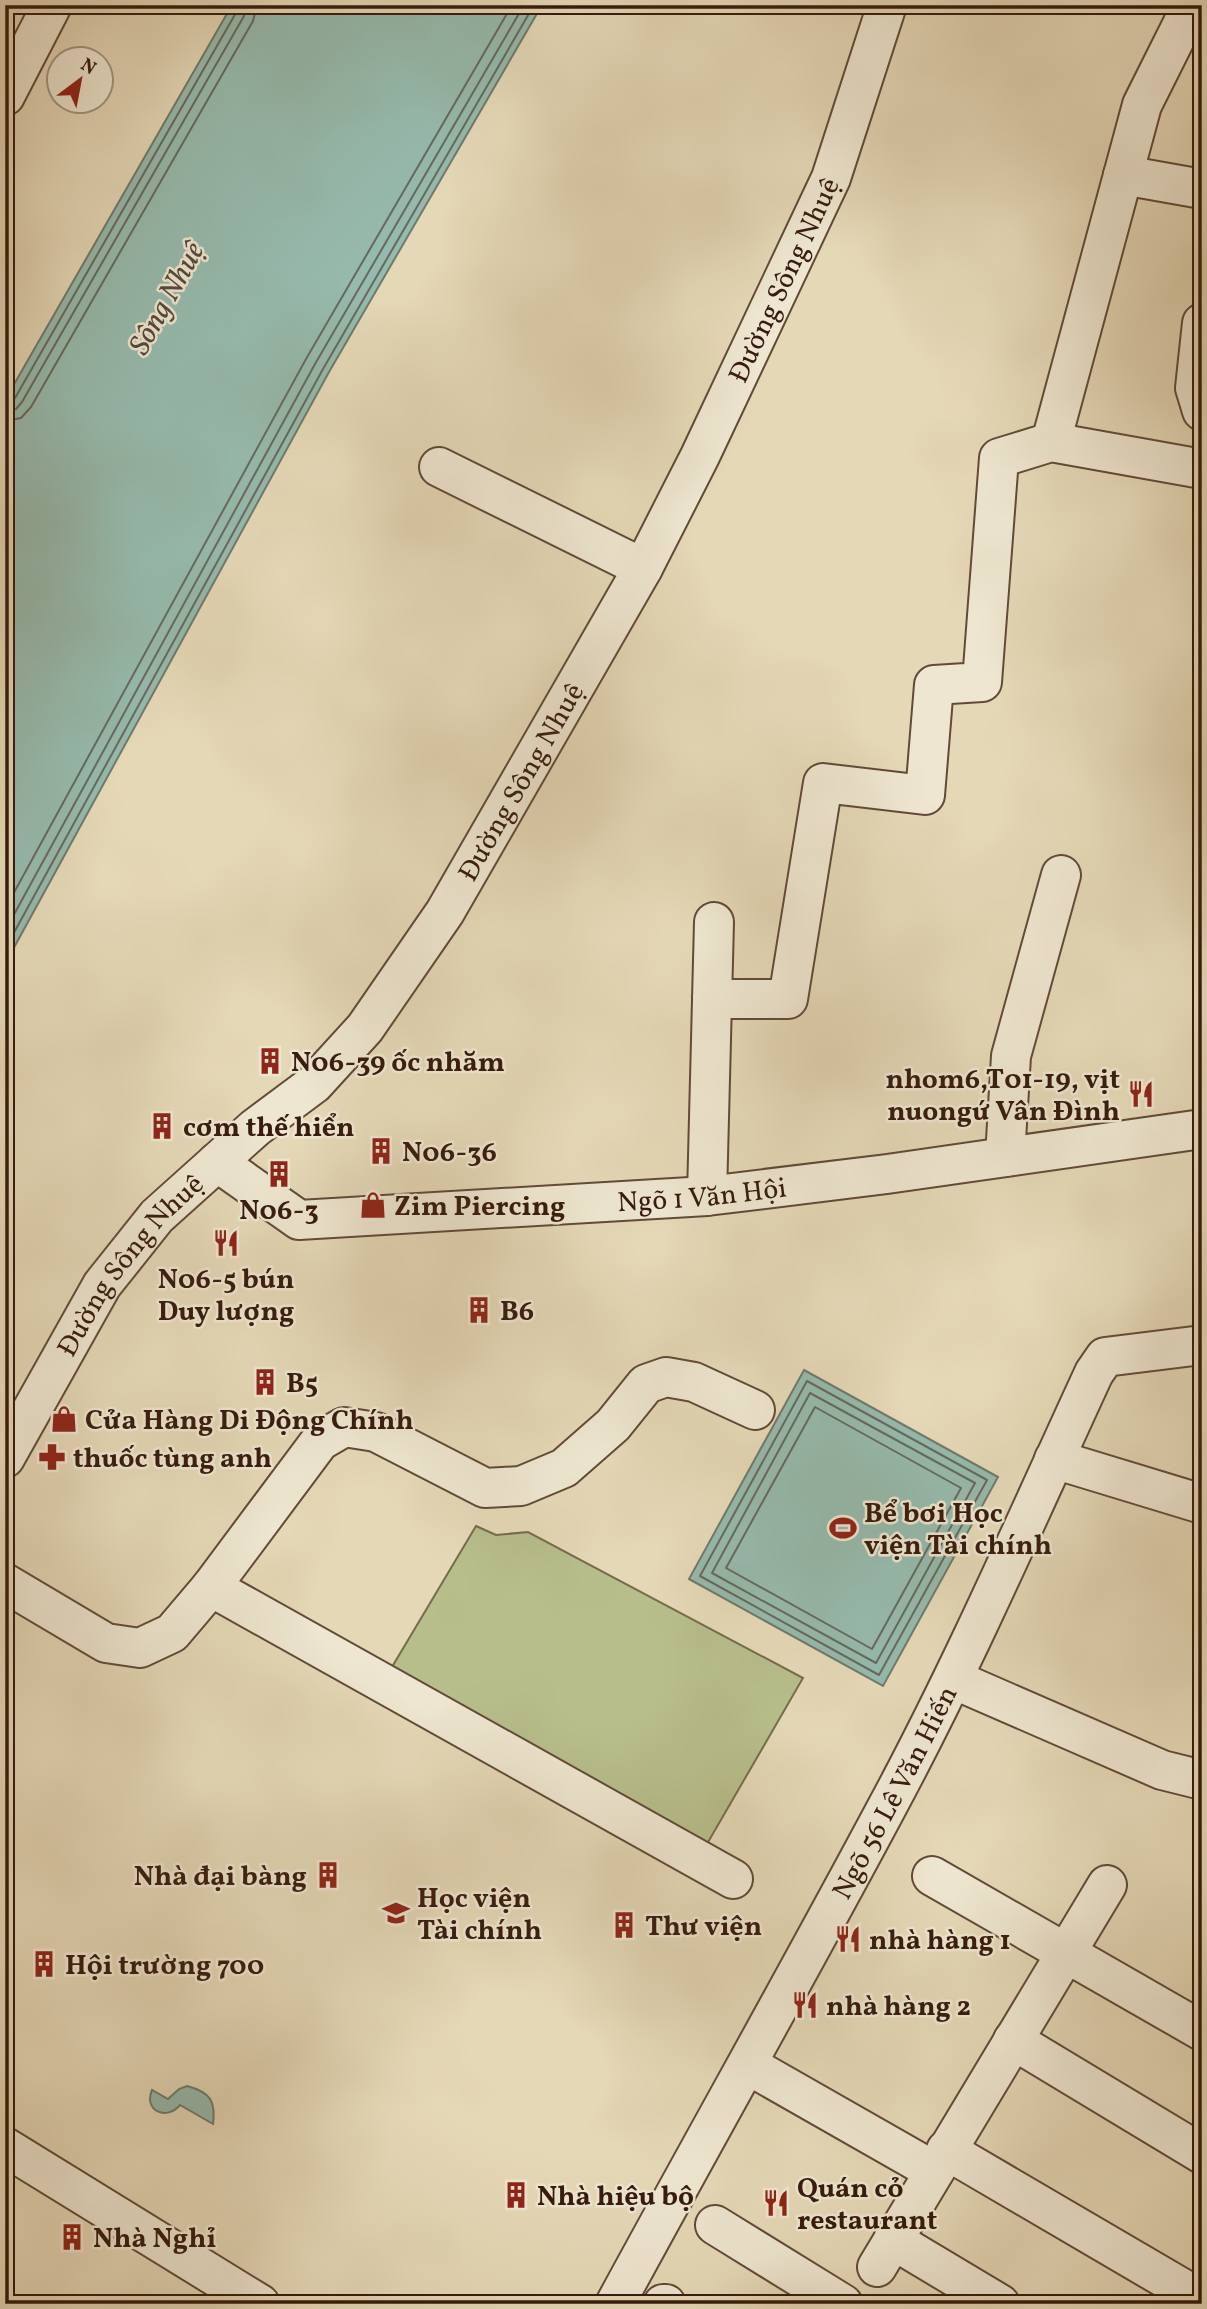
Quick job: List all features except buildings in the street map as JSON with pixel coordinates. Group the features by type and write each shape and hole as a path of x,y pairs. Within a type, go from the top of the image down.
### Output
{"street":[{"path":"5,96 52,5"},
{"name":"Đường Sông Nhuệ","path":"5,1458 102,1285 157,1216 255,1128 314,1084 365,1028 445,912 643,568 700,456 831,178 887,5"},
{"path":"1051,442 1142,105 1192,5"},
{"path":"1123,175 1202,189"},
{"path":"1202,323 1195,388 1202,411"},
{"path":"712,999 788,999 823,783 925,795 934,685 982,682 999,458 1051,442 1202,470"},
{"path":"439,467 643,568"},
{"path":"1004,1157 1011,1056 1061,875"},
{"path":"707,1196 714,922"},
{"name":"Ngõ 1 Văn Hội","path":"217,1162 299,1220 707,1196 1202,1129"},
{"name":"Ngõ 56 Lê Văn Hiến","path":"616,2303 887,1808 953,1679 1094,1373 1105,1357 1202,1345"},
{"path":"5,1583 106,1643 140,1648 172,1633 211,1587 320,1441 344,1427 376,1432 485,1488 521,1486 564,1468 613,1425 646,1384 666,1377 694,1382 755,1410"},
{"path":"1054,1459 1202,1504"},
{"path":"211,1587 733,1879"},
{"path":"953,1679 1161,1770 1202,1780"},
{"path":"932,1876 1202,2031"},
{"path":"1000,2304 885,2254 1107,1885"},
{"path":"1013,2040 1202,2154"},
{"path":"748,2065 940,2161 1198,2297"},
{"path":"5,2147 213,2292 260,2304"},
{"path":"715,2225 843,2304"}],"green space":[{"path":"476,1526 496,1535 528,1532 803,1678 707,1844 392,1667"}],"water":[{"name":"Sông Nhuệ","path":"232,5 542,5 329,372 5,964 5,400"},
{"name":"Bể bơi Học viện Tài chính","path":"804,1370 998,1477 883,1686 689,1579"},
{"path":"187,2086 201,2091 210,2099 213,2124 180,2105 175,2110 163,2113 153,2108 150,2097 152,2090 168,2099"}],"place":[{"name":"N06-39 ốc nhăm","path":"270,1061"},
{"name":"nhom6,T01-19, vịt nuongứ Vân Đình","path":"1141,1094"},
{"name":"cơm thế hiển","path":"162,1126"},
{"name":"N06-36","path":"381,1151"},
{"name":"N06-3","path":"279,1174"},
{"name":"Zim Piercing","path":"373,1205"},
{"name":"N06-5 bún Duy lượng","path":"226,1243"},
{"name":"B6","path":"479,1310"},
{"name":"B5","path":"265,1382"},
{"name":"Cửa Hàng Di Động Chính","path":"64,1419"},
{"name":"thuốc tùng anh","path":"52,1457"},
{"name":"Bể bơi Học viện Tài chính","path":"843,1528"},
{"name":"Nhà đại bàng","path":"328,1875"},
{"name":"Học viện Tài chính","path":"396,1913"},
{"name":"Thư viện","path":"624,1925"},
{"name":"nhà hàng 1","path":"848,1939"},
{"name":"Hội trường 700","path":"44,1964"},
{"name":"nhà hàng 2","path":"805,2005"},
{"name":"Nhà hiệu bộ","path":"516,2195"},
{"name":"Quán cỏ restaurant","path":"776,2203"},
{"name":"Nhà Nghỉ","path":"72,2237"}]}
